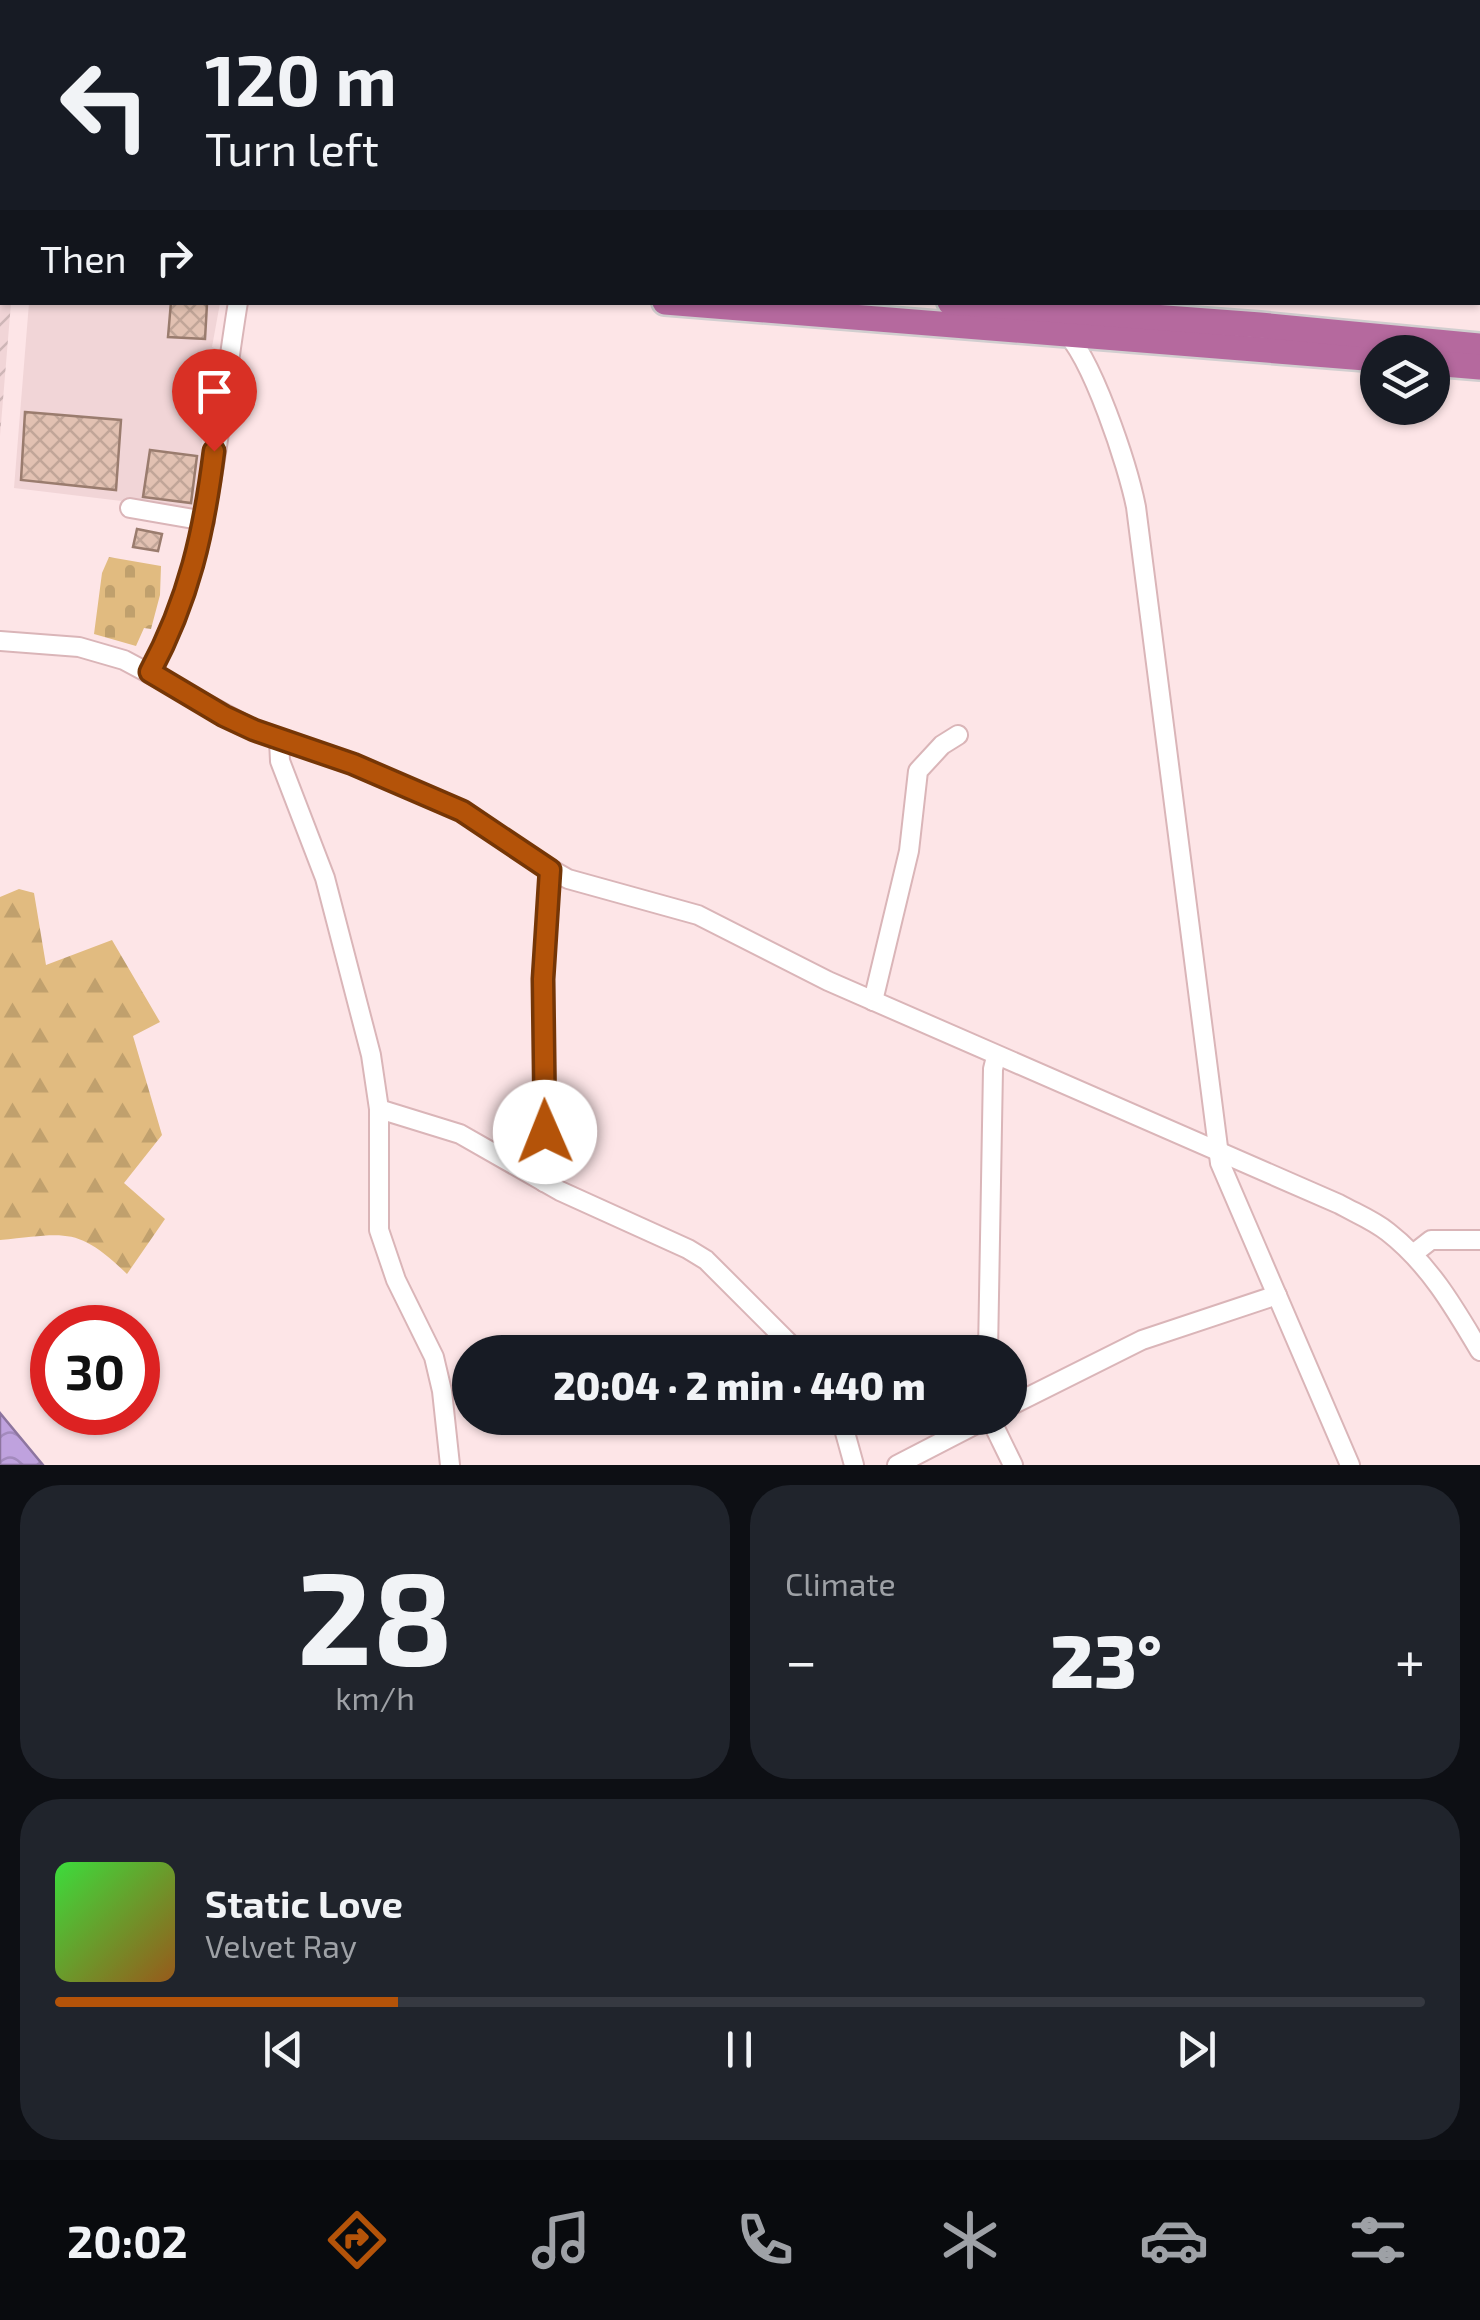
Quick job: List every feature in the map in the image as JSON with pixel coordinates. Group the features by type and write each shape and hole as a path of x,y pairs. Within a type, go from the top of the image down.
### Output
{"highway":[{"path":"700,305 1360,358"},
{"path":"1035,306 1480,346"},
{"path":"1450,364 1480,367"}],"street":[{"path":"150,672 181,605 205,521 238,305"},
{"path":"1035,306 1070,337 1107,414 1130,480 1218,1150 1224,1175 1350,1465"},
{"path":"130,508 205,521"},
{"path":"0,641 80,647 150,672 224,716 279,740 353,764 462,811 550,870 584,884 698,915 872,1002 1339,1204 1385,1229 1413,1254 1448,1296 1480,1351"},
{"path":"872,1002 909,850 918,770 942,745 958,735"},
{"path":"279,740 280,761 308,829 336,917 371,1055 379,1109 379,1230 388,1262 434,1357 450,1465"},
{"path":"544,1182 543,979 550,870"},
{"path":"988,1335 996,1057"},
{"path":"379,1109 460,1134 544,1182 706,1260 781,1335"},
{"path":"1413,1254 1432,1240 1480,1240"},
{"path":"1027,1398 1142,1340 1277,1295"},
{"path":"846,1435 854,1465"},
{"path":"897,1465 956,1435"},
{"path":"998,1435 1013,1465"}],"shaded area":[{"path":"0,305 11,305 0,436"},
{"path":"29,305 220,305 196,510 14,488"}],"green space":[{"path":"109,557 161,566 160,595 151,629 144,628 136,646 94,634 102,573"},
{"path":"19,889 34,893 46,965 112,940 160,1022 133,1036 162,1135 124,1183 165,1219 127,1274 95,1247 69,1236 0,1240 0,897"}],"water":[{"path":"0,1413 43,1465 0,1465"}],"building":[{"path":"171,305 207,305 205,339 168,337"},
{"path":"25,412 121,420 116,490 21,480"},
{"path":"150,450 197,456 191,503 143,497"},
{"path":"137,529 162,534 158,551 133,547"}],"route":[{"path":"214,451 198,552 181,605 150,672 254,730 353,764 462,811 550,870 543,979 545,1132"}]}
